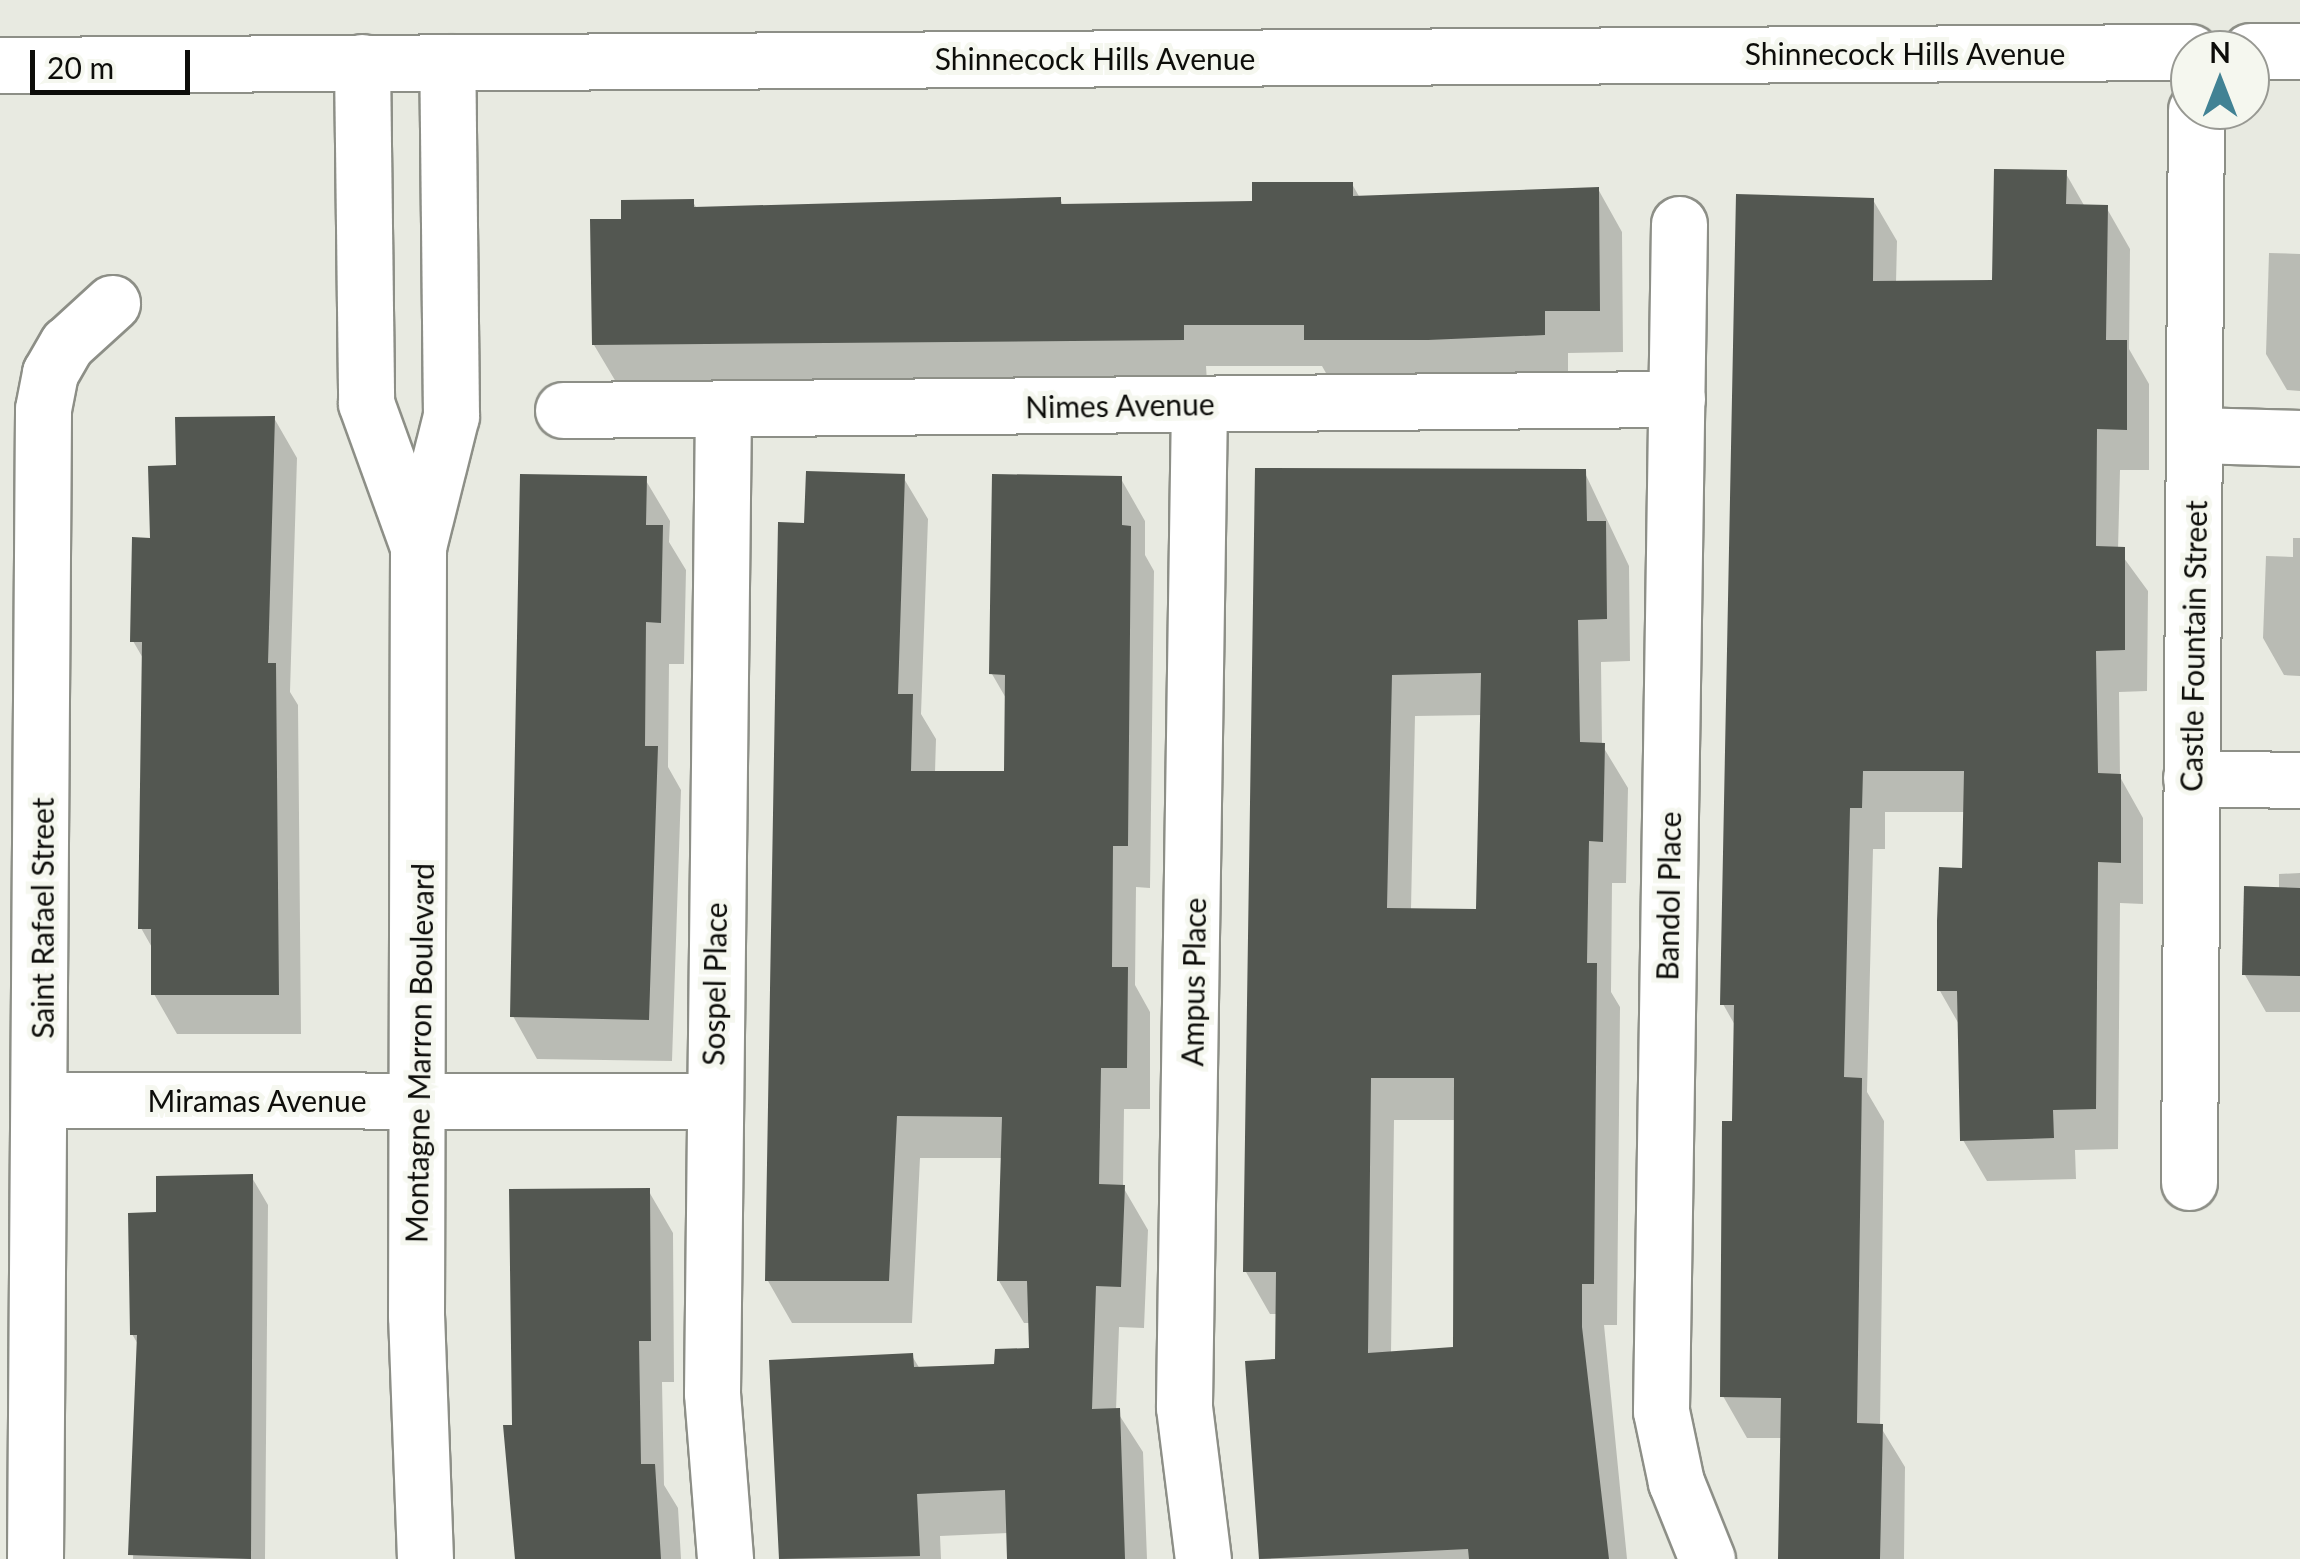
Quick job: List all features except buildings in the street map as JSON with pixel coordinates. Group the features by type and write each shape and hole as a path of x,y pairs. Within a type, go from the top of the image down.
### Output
{"street":[{"path":"2270,51 2300,50"},
{"name":"Shinnecock Hills Avenue","path":"0,65 2170,52"},
{"name":"Montagne Marron Boulevard","path":"362,62 366,403 418,547"},
{"name":"Montagne Marron Boulevard","path":"425,1559 417,1100 418,547 452,416 447,62"},
{"name":"Castle Fountain Street","path":"2189,1182 2196,130"},
{"name":"Bandol Place","path":"1679,224 1661,1411 1676,1482 1707,1559"},
{"name":"Saint Rafael Street","path":"35,1559 43,409 50,373 67,344 112,304"},
{"name":"Nimes Avenue","path":"563,410 1677,399"},
{"name":"Ampus Place","path":"1199,404 1184,1407 1203,1559"},
{"name":"Sospel Place","path":"722,408 712,1393 725,1559"},
{"path":"2195,435 2300,438"},
{"path":"2191,778 2300,780"},
{"name":"Miramas Avenue","path":"41,1100 712,1101"}]}
